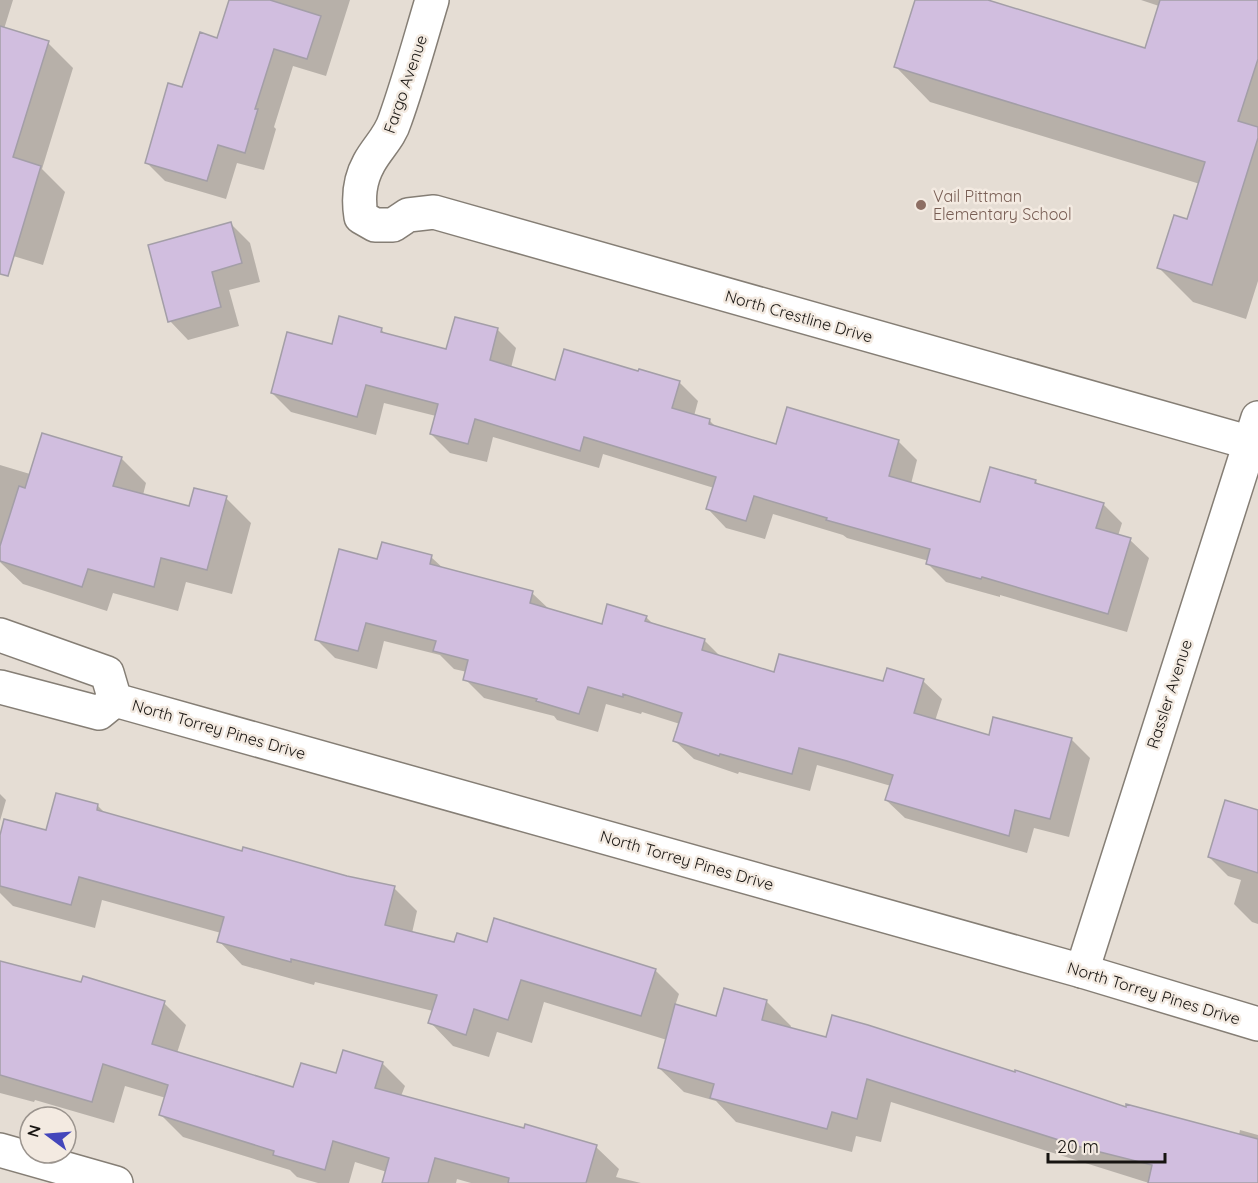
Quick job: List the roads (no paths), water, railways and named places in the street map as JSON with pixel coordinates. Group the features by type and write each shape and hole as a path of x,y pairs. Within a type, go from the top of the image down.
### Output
{"street":[{"name":"Fargo Avenue","path":"358,198 369,163 384,143 395,122 432,0"},
{"name":"North Crestline Drive","path":"358,198 362,217 375,225 393,225 408,215 434,212 1255,435"},
{"name":"Rassler Avenue","path":"1082,971 1255,435"},
{"name":"North Torrey Pines Drive","path":"0,635 107,674 114,700"},
{"name":"North Torrey Pines Drive","path":"0,687 99,713 114,700"},
{"name":"North Torrey Pines Drive","path":"114,700 1082,971 1258,1024"},
{"path":"0,1150 116,1183"}],"place":[{"name":"Vail Pittman Elementary School","path":"921,205"}]}
